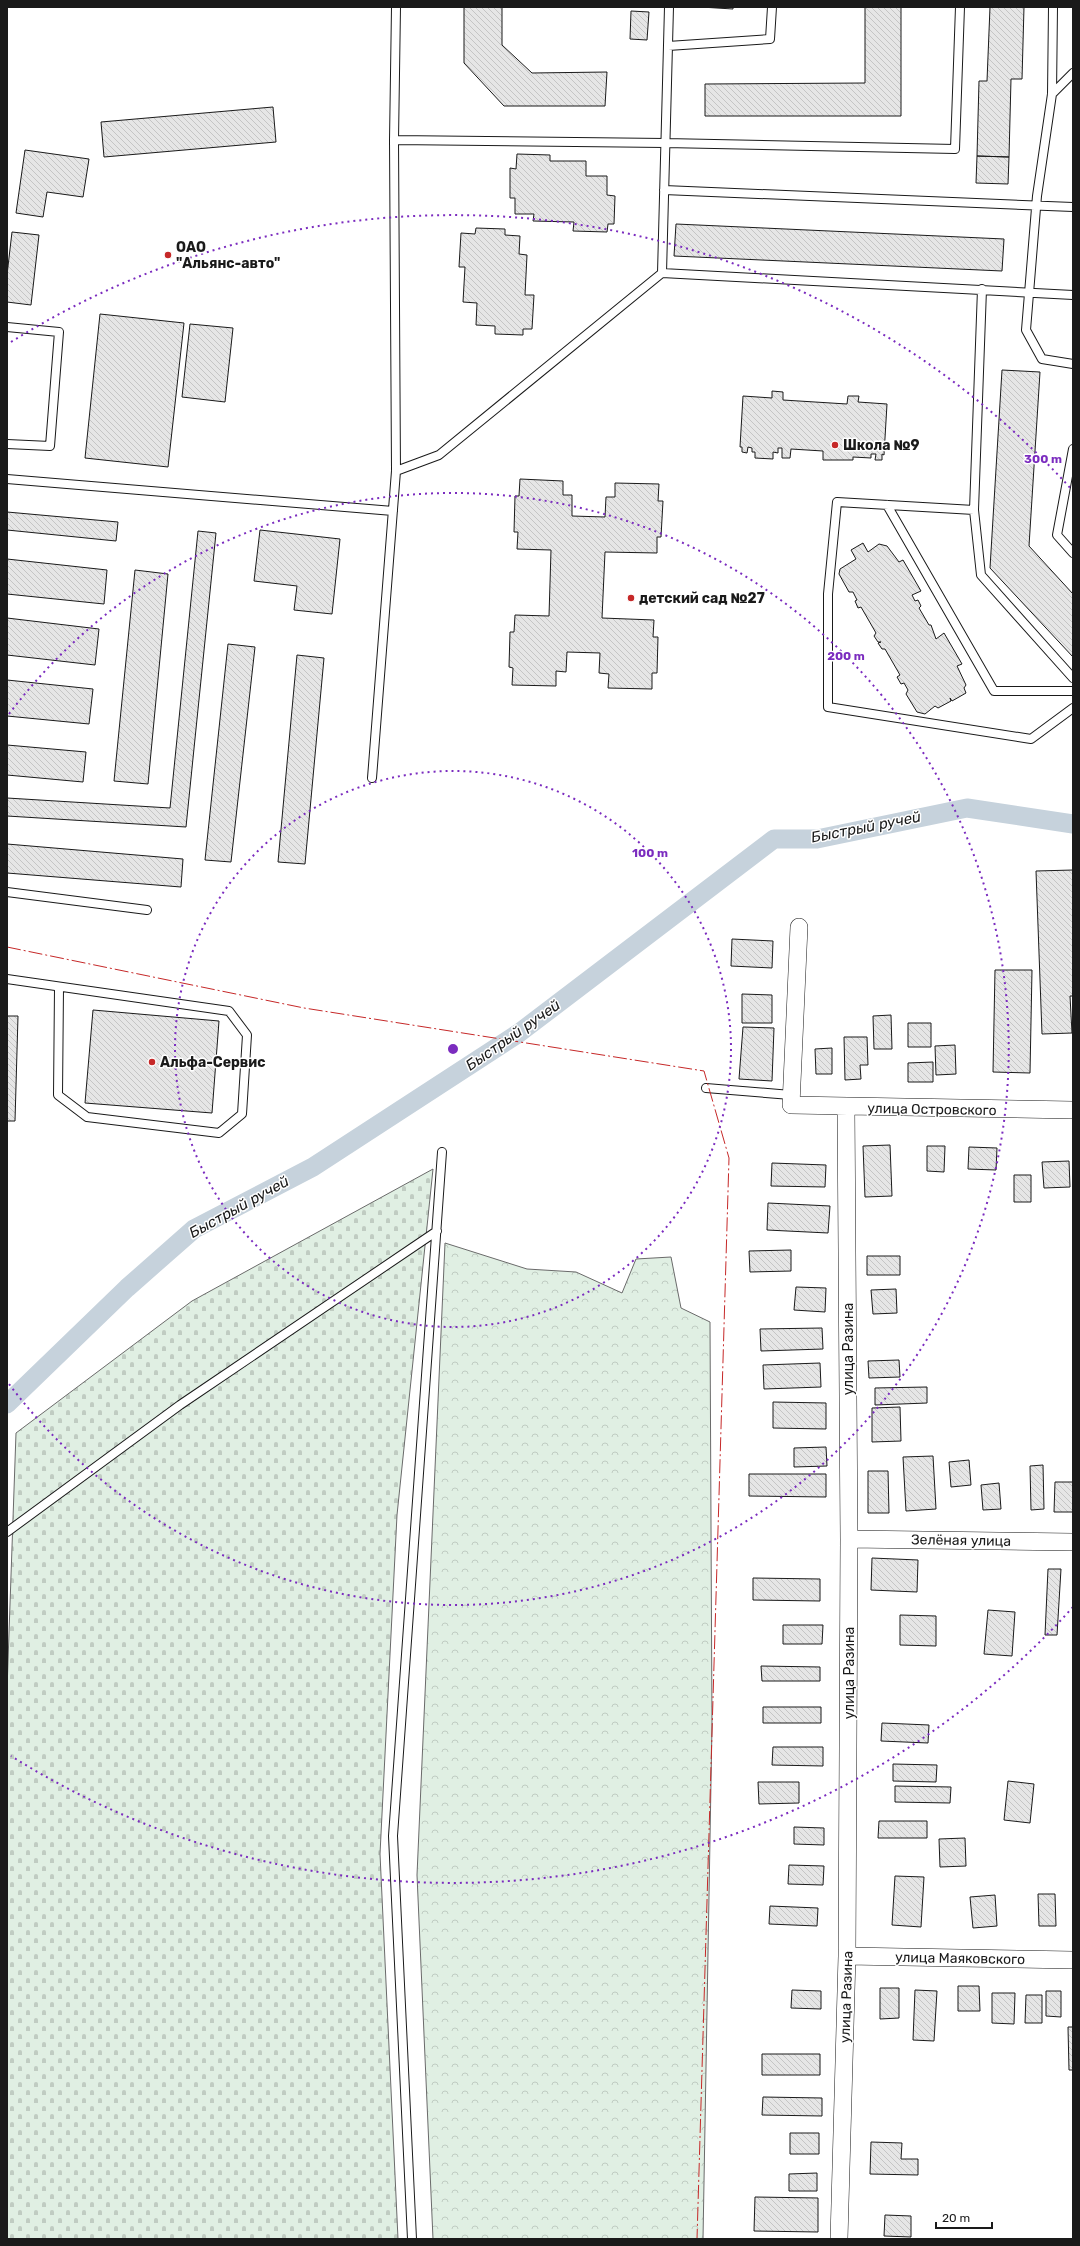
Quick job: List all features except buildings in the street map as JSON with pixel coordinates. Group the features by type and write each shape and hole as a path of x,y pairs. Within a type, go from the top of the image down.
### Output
{"street":[{"path":"791,1100 799,927"},
{"name":"улица Островского","path":"791,1100 846,1107 1073,1110"},
{"name":"улица Разина","path":"839,2239 847,1956 849,1539 846,1107"},
{"name":"Зелёная улица","path":"849,1539 1073,1542"},
{"name":"улица Маяковского","path":"847,1956 1073,1960"}],"lane":[{"path":"372,778 396,471 394,140 396,7"},
{"path":"662,273 669,7"},
{"path":"668,46 770,39 772,7"},
{"path":"394,140 665,143 955,149 960,7"},
{"path":"1053,7 1052,94 1036,206 1026,330 1042,359 1073,364"},
{"path":"1052,94 1073,73"},
{"path":"664,190 1073,207"},
{"path":"396,471 439,455 662,273 1073,295"},
{"path":"982,289 974,510 981,575 1073,678"},
{"path":"7,327 59,332 50,446 7,444"},
{"path":"1073,449 1057,535 1073,553"},
{"path":"7,479 393,510"},
{"path":"974,510 837,502 828,594 828,707 1031,739 1073,708"},
{"path":"887,504 994,691 1073,691"},
{"path":"7,892 147,910"},
{"path":"7,979 58,988 229,1011 247,1035 242,1114 219,1133 87,1117 58,1095 58,988"},
{"path":"706,1088 791,1100"},
{"path":"412,2239 393,1836 442,1152"},
{"path":"7,1532 180,1405 437,1230"}],"green space":[{"path":"433,1169 397,1515 380,1854 398,2239 7,2239 7,1690 16,1433 192,1301"},
{"path":"445,1243 527,1269 576,1272 622,1293 636,1259 671,1257 681,1308 710,1322 712,1725 703,2239 433,2239 417,1875"}],"waterway":[{"name":"Быстрый ручей","path":"7,1404 127,1288 194,1229 313,1167 519,1033 774,839 817,839 967,808 1073,824"}],"power":[{"path":"7,947 304,1008 704,1071 729,1158 697,2239"}],"place":[{"name":"ОАО \"Альянс-авто\"","path":"168,255"},
{"name":"Школа №9","path":"835,445"},
{"name":"детский сад №27","path":"631,598"},
{"name":"Альфа-Сервис","path":"152,1062"}]}
